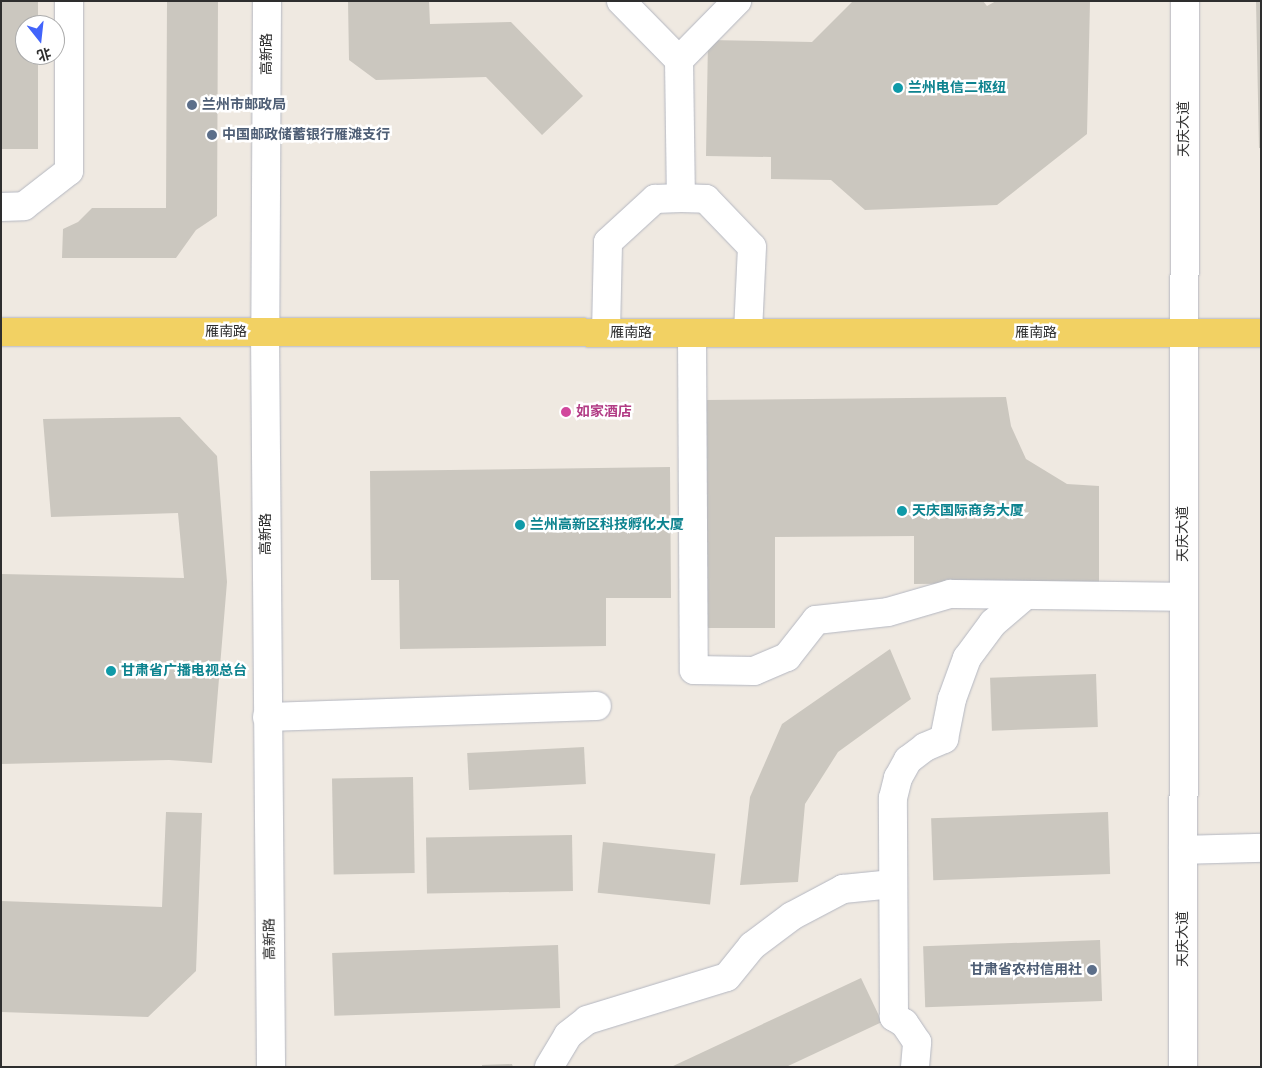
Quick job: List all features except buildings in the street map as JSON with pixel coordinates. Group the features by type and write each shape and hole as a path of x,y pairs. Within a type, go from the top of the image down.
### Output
{"main road":[{"name":"雁南路","path":"1,332 1261,333"}],"street":[{"path":"1,206 24,206 69,171 69,1"},
{"name":"高新路","path":"267,1 265,332 271,1067"},
{"path":"621,1 679,60 681,198"},
{"path":"679,60 737,1"},
{"name":"天庆大道","path":"1184,1067 1183,333 1185,1"},
{"path":"606,332 608,242 655,199 706,198 752,247 748,333"},
{"path":"692,333 694,670 754,671 787,657 816,620 888,612 950,594 1183,597"},
{"path":"915,1067 917,1042 904,1022 894,1017 893,798 898,778 908,760 925,747 944,739 952,699 967,658 993,623 1026,595"},
{"path":"268,717 597,706"},
{"path":"1183,850 1261,848"},
{"path":"549,1067 568,1035 587,1020 727,977 752,946 792,916 843,889 893,884"}],"place":[{"name":"兰州电信二枢纽","path":"898,88"},
{"name":"兰州市邮政局","path":"192,105"},
{"name":"中国邮政储蓄银行雁滩支行","path":"212,135"},
{"name":"如家酒店","path":"566,412"},
{"name":"天庆国际商务大厦","path":"902,511"},
{"name":"兰州高新区科技孵化大厦","path":"520,525"},
{"name":"甘肃省广播电视总台","path":"111,671"},
{"name":"甘肃省农村信用社","path":"1092,970"}]}
